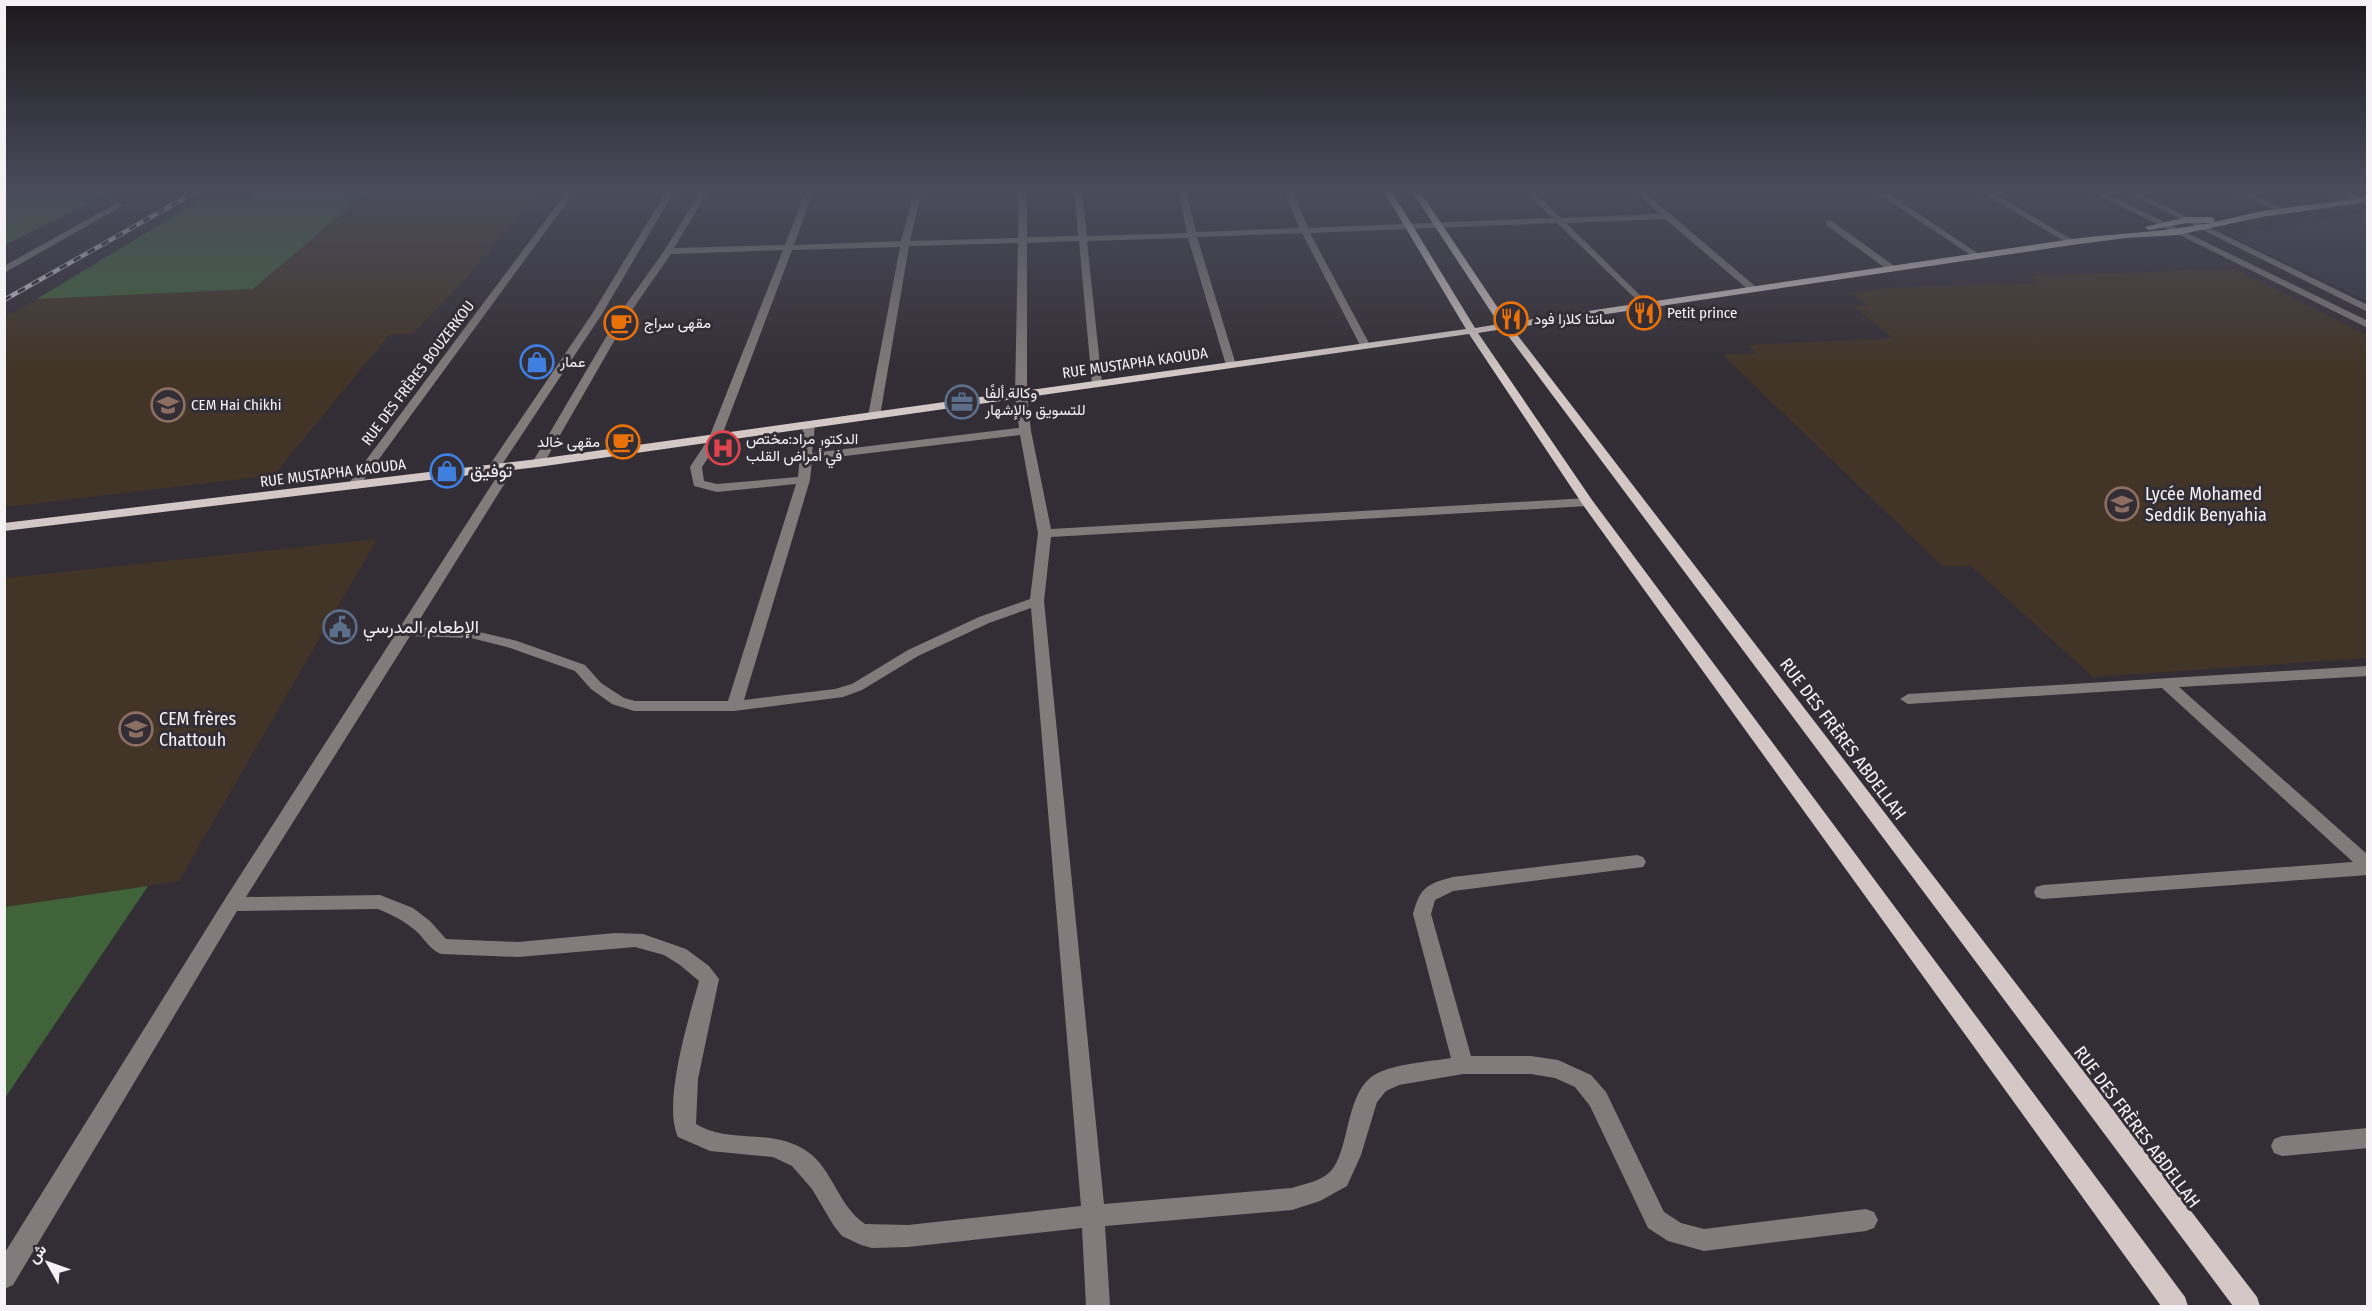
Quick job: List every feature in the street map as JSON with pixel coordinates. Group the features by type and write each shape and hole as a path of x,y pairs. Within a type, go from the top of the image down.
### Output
{"main road":[{"path":"1423,251 1472,331 1587,502 2176,1306"},
{"name":"RUE DES FRÈRES ABDELLAH","path":"1454,251 1504,325 2248,1306"},
{"name":"RUE MUSTAPHA KAOUDA","path":"4,528 538,464 1472,331 2010,251"}],"street":[{"path":"4,270 38,251"},
{"name":"RUE DES FRÈRES BOUZERKOU","path":"353,486 527,251"},
{"path":"4,1277 232,904 405,631 501,468 634,251"},
{"path":"538,464 627,310 668,251"},
{"path":"788,251 715,438 696,467 698,483 717,488 804,480"},
{"path":"874,416 904,251"},
{"path":"1025,251 1021,395 1025,431 1045,533 1037,601 1093,1215 1098,1306"},
{"path":"1086,251 1097,384"},
{"path":"1197,251 1231,365"},
{"path":"1316,251 1365,345"},
{"path":"1590,251 1645,305"},
{"path":"1708,251 1753,290"},
{"path":"1868,251 1891,268"},
{"path":"1971,251 1978,256"},
{"path":"2217,251 2367,325"},
{"path":"2251,251 2367,309"},
{"path":"734,706 804,480 808,457 809,425"},
{"path":"808,457 1025,431"},
{"path":"1045,533 1587,502"},
{"path":"405,631 471,633 512,644 580,668 596,686 618,701 634,706 734,706 837,694 857,687 913,653 984,620 1037,601"},
{"path":"1908,699 2367,671"},
{"path":"2166,684 2367,867"},
{"path":"1463,1065 1422,914 1422,903 1426,896 1441,887 1453,884 1637,862"},
{"path":"2043,892 2367,867"},
{"path":"232,904 380,902 406,913 423,926 441,946 478,950 524,950 640,940 670,949 693,962 709,979 699,1014 684,1109 686,1130 710,1144 769,1146 788,1152 806,1163 820,1179 845,1224 861,1234 898,1236 1093,1215 1292,1199 1320,1190 1339,1179 1350,1155 1367,1098 1378,1084 1397,1076 1463,1065 1531,1065 1558,1069 1583,1081 1598,1099 1656,1220 1676,1233 1704,1240 1866,1220"},
{"path":"2282,1146 2367,1138"}],"shaded area":[{"name":"CEM Hai Chikhi","path":"298,251 489,251 413,334 389,335 274,475 5,507 4,318 37,299 253,289"},
{"path":"2262,251 2367,251 2367,301"},
{"name":"Lycée Mohamed Seddik Benyahia","path":"2235,269 2367,335 2367,658 2093,677 1971,566 1942,566 1723,355 1755,353 1748,345 1893,338 1854,307 1868,305 1850,293 1887,288 2040,283 2029,276"},
{"name":"CEM frères Chattouh","path":"377,539 179,881 5,907 5,578"}],"green space":[{"path":"116,251 298,251 253,289 37,299"},
{"path":"148,886 5,1098 5,907"}],"railway":[{"path":"4,300 91,251"}],"place":[{"name":"Petit prince","path":"1644,313"},
{"name":"سانتا كلارا فود","path":"1511,319"},
{"name":"مقهى سراج","path":"621,323"},
{"name":"عمار","path":"537,362"},
{"name":"وكالة ألفًا للتسويق والإشهار","path":"962,402"},
{"name":"CEM Hai Chikhi","path":"168,405"},
{"name":"مقهى خالد","path":"623,442"},
{"name":"الدكتور مراد:مختص في أمراض القلب","path":"723,448"},
{"name":"توفيق","path":"447,471"},
{"name":"Lycée Mohamed Seddik Benyahia","path":"2122,504"},
{"name":"الإطعام المدرسي","path":"340,627"},
{"name":"CEM frères Chattouh","path":"136,729"}]}
